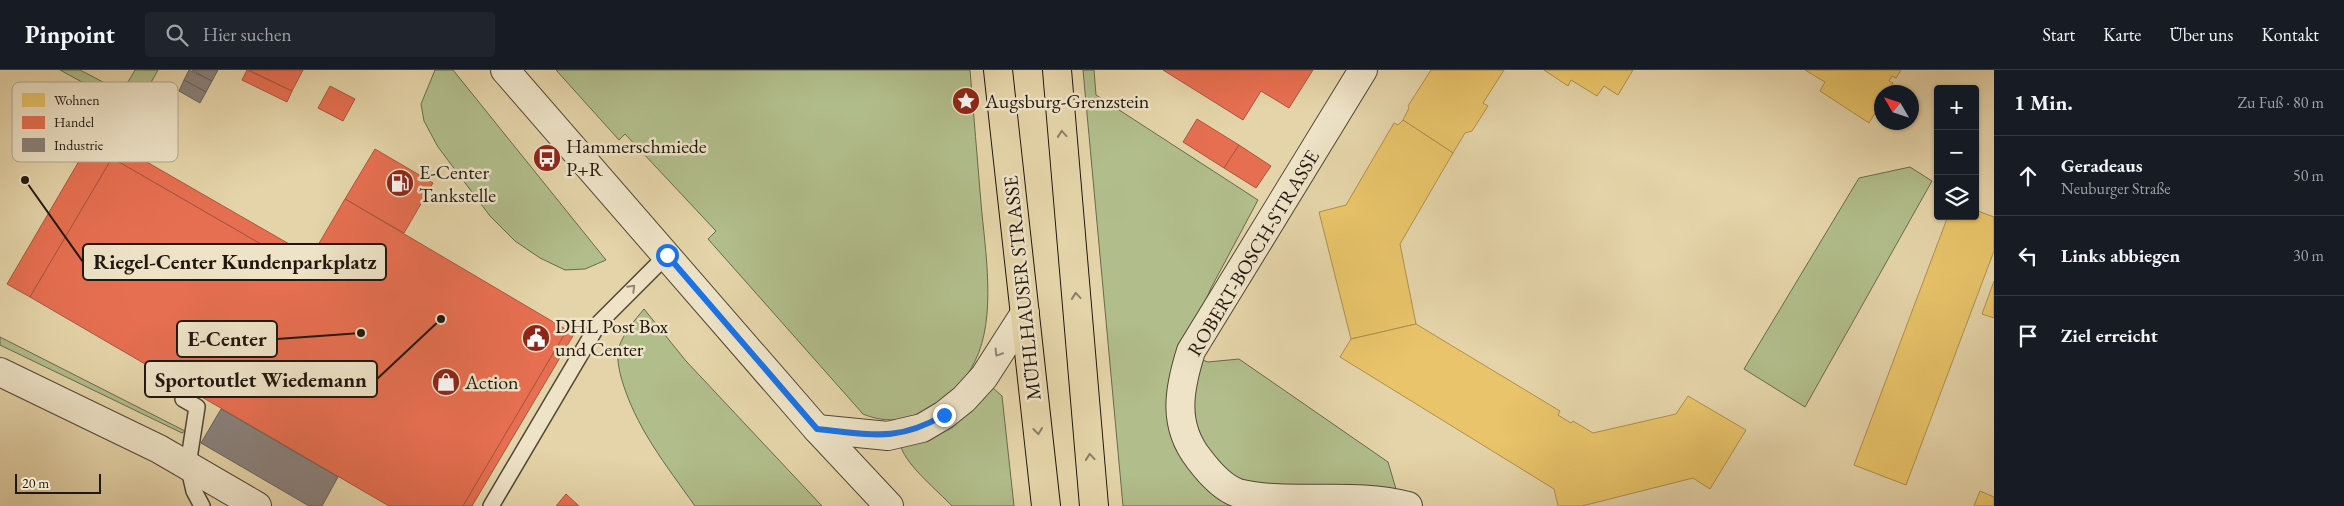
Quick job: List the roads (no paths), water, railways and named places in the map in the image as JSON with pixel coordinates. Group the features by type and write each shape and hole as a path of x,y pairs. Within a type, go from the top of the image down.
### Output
{"main road":[{"name":"MÜHLHAUSER STRASSE","path":"998,70 1046,506"},
{"path":"1057,70 1094,506"}],"street":[{"path":"505,70 817,429 889,506"},
{"name":"ROBERT-BOSCH-STRASSE","path":"1363,70 1192,351 1181,382 1180,411 1188,446 1210,473 1237,493 1280,503 1352,500 1408,506"},
{"path":"817,429 888,436 922,428 951,410 984,377 1025,312"},
{"path":"0,372 112,425 188,465 257,506"}],"lane":[{"path":"491,506 598,323 667,255"},
{"path":"183,399 196,407 188,465 194,491 202,506"}],"place":[{"name":"Augsburg-Grenzstein","path":"966,101"},
{"name":"Hammerschmiede P+R","path":"547,158"},
{"name":"Riegel-Center Kundenparkplatz","path":"25,180"},
{"name":"E-Center Tankstelle","path":"400,183"},
{"name":"Sportoutlet Wiedemann","path":"441,319"},
{"name":"E-Center","path":"361,333"},
{"name":"DHL Post Box und Center","path":"536,338"},
{"name":"Action","path":"446,382"}]}
